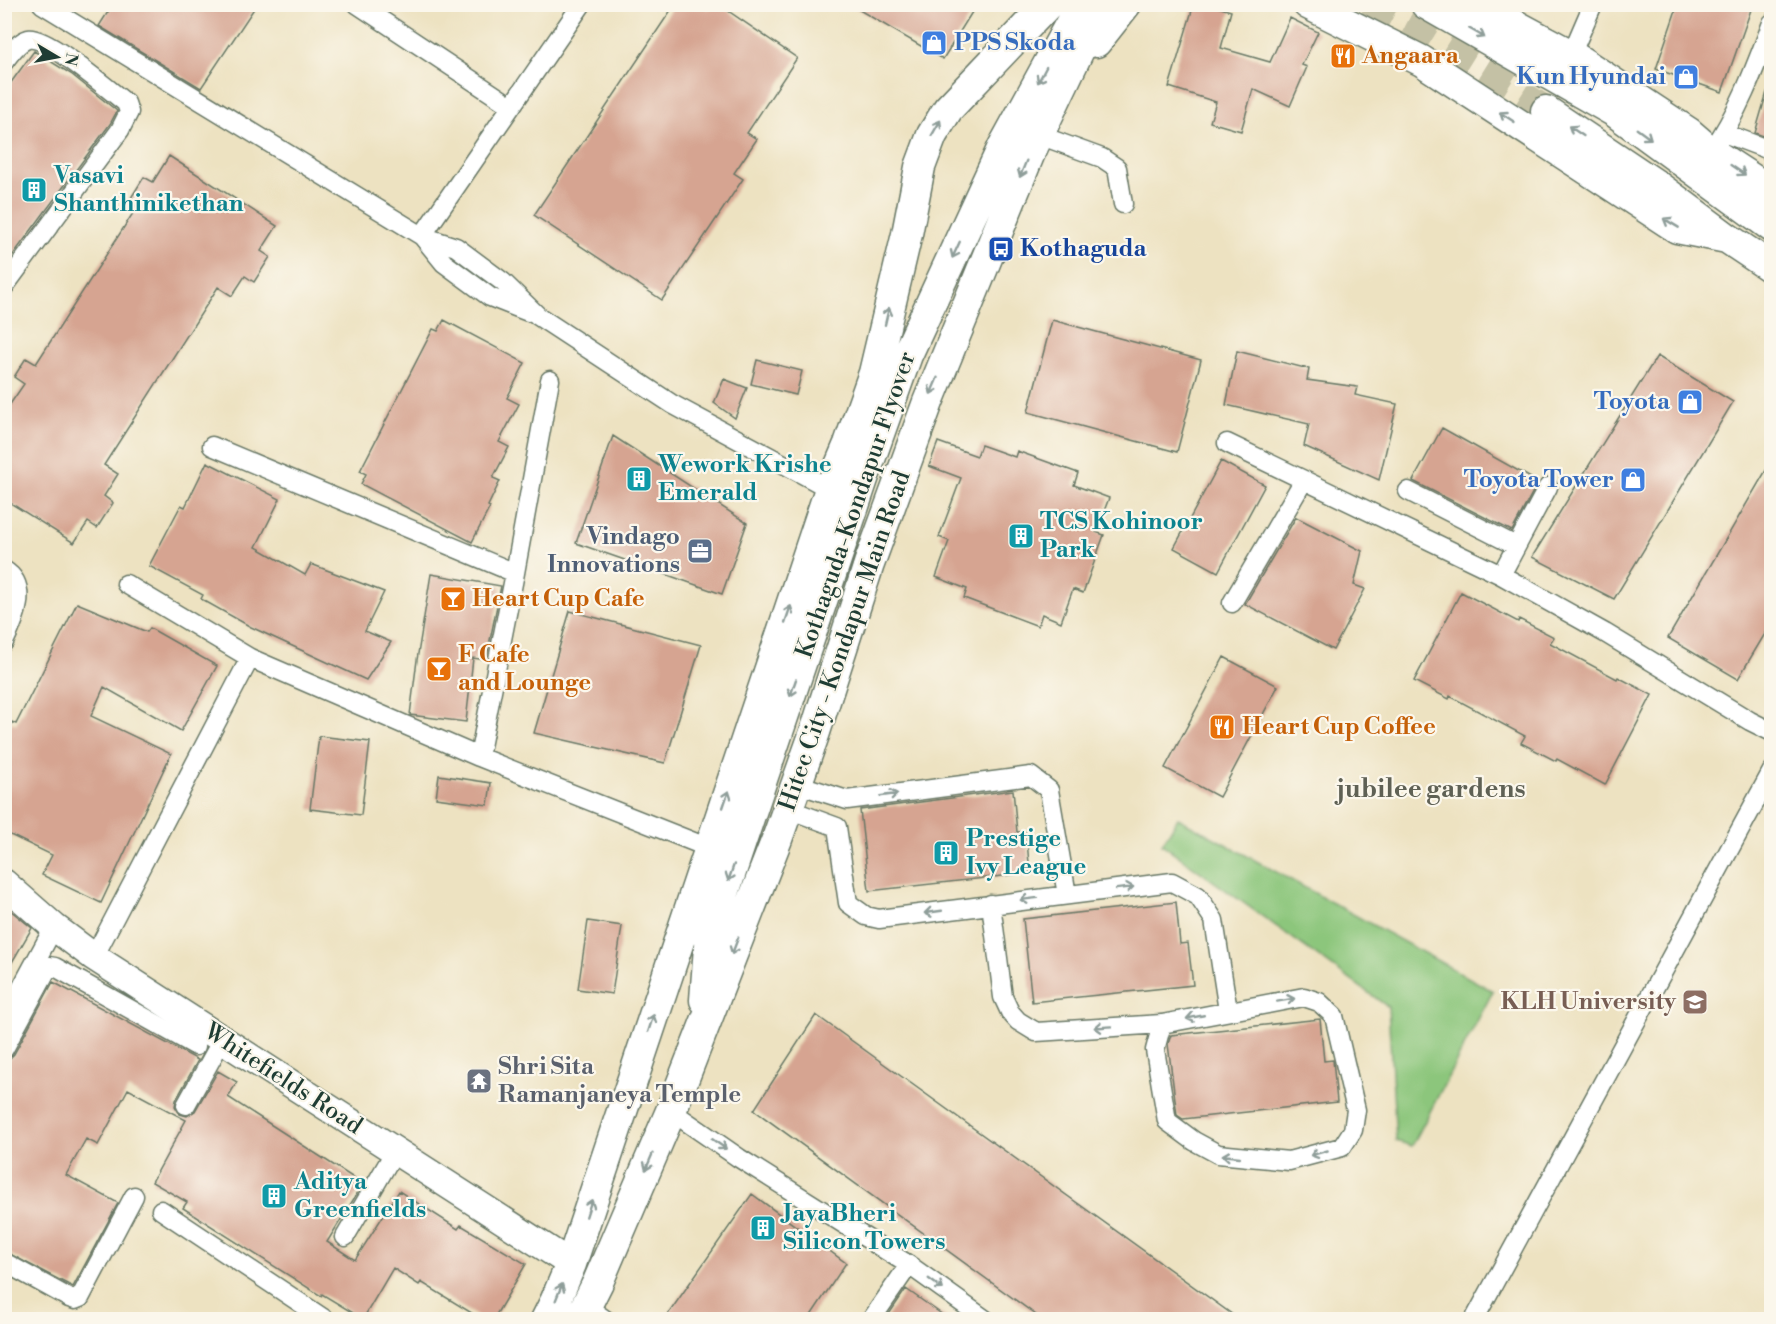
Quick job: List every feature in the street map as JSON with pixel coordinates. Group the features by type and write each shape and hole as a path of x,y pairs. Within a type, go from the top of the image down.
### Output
{"main road":[{"name":"Kothaguda-Kondapur Flyover","path":"703,1030 710,934 907,355 1003,147 1079,4"},
{"name":"Hitec City - Kondapur Main Road","path":"592,1307 703,1030 800,799 819,720 869,564 928,402 1029,155 1101,4"},
{"path":"1066,79 1126,4"},
{"path":"1308,4 1422,61 1677,228 1727,238"},
{"path":"1426,4 1615,112 1772,227"},
{"path":"1476,4 1570,56 1689,134 1717,142 1772,192"},
{"path":"546,1320 571,1264 830,489 849,444 874,373 907,234 920,167 932,135 948,109 1043,7"},
{"path":"1546,111 1656,185 1772,268"}],"street":[{"path":"42,4 422,236 456,247 503,282 538,316 672,404 830,489"},
{"path":"357,4 511,106"},
{"path":"1570,56 1593,4"},
{"path":"422,236 579,6"},
{"path":"1772,23 1750,82 1717,142 1772,151"},
{"path":"4,62 14,49 27,39 38,39 117,96 126,104 129,112 120,130 4,287"},
{"path":"1039,135 1102,158 1117,168 1123,204"},
{"path":"479,757 550,380"},
{"path":"1227,443 1501,575 1605,633 1772,732"},
{"path":"212,446 515,573"},
{"path":"1232,603 1304,480"},
{"path":"1501,575 1548,488"},
{"path":"1408,491 1516,546"},
{"path":"4,570 12,574 19,591 16,618 4,642"},
{"path":"126,584 250,657 479,757 709,848"},
{"path":"93,957 250,657"},
{"path":"1474,1320 1772,771"},
{"path":"800,799 847,800 1031,776 1049,790 1067,895"},
{"path":"800,799 837,828"},
{"path":"847,800 837,828 848,903 866,916 879,919 1172,882 1198,896 1214,920 1228,1011"},
{"name":"Whitefields Road","path":"4,883 54,927 93,957 571,1264"},
{"path":"991,904 1004,997 1010,1012 1018,1021 1036,1032 1162,1024 1304,997 1319,1002 1334,1016 1356,1110 1353,1130 1342,1147 1289,1161 1218,1155 1167,1122 1155,1050 1162,1024"},
{"path":"4,1020 54,927"},
{"path":"4,1049 49,966 55,967 196,1046"},
{"path":"186,1105 222,1040"},
{"path":"671,1111 739,1158 909,1265 986,1320"},
{"path":"345,1237 395,1151"},
{"path":"4,1262 69,1298 80,1298 134,1196"},
{"path":"160,1210 326,1320"},
{"path":"871,1320 909,1265"}],"green space":[{"path":"1178,818 1493,991 1412,1146 1396,1141 1388,1007 1162,844"}],"building":[{"path":"113,4 257,4 201,88 99,26"},
{"path":"675,4 701,4 707,9 718,4 797,58 747,133 757,139 734,173 743,179 662,300 534,215"},
{"name":"PPS Skoda","path":"849,4 977,4 943,59"},
{"path":"1194,4 1207,4 1231,11 1221,48 1270,62 1290,18 1318,32 1302,65 1307,67 1290,106 1253,89 1241,131 1210,122 1216,102 1169,87"},
{"path":"1678,4 1753,4 1722,92 1656,69"},
{"name":"Vasavi Shanthinikethan","path":"34,51 71,74 117,111 110,124 4,267 4,92"},
{"path":"1767,92 1772,93 1772,139 1755,133"},
{"path":"169,156 277,226 261,251 270,257 254,282 245,276 232,296 218,287 104,465 118,474 104,496 113,503 97,528 88,522 74,543 4,499 4,413 24,384 14,377 26,358 36,364 137,207 129,201 144,177 153,182"},
{"path":"444,320 525,363 507,398 519,404 499,442 509,447 493,478 500,481 472,542 361,484 366,474 360,471 433,329 438,331"},
{"path":"1052,320 1201,360 1177,452 1028,412"},
{"path":"1237,351 1309,369 1307,380 1357,387 1355,395 1397,404 1379,480 1304,446 1309,424 1226,405"},
{"name":"Toyota Tower","path":"1657,356 1733,402 1614,599 1532,557"},
{"path":"757,360 802,371 796,395 751,384"},
{"path":"724,379 747,388 735,418 714,403"},
{"path":"1442,428 1538,482 1512,531 1413,481"},
{"name":"Wework Krishe Emerald","path":"613,436 747,523 722,594 576,543"},
{"name":"TCS Kohinoor Park","path":"938,442 977,456 981,445 1015,457 1017,451 1078,473 1074,485 1109,498 1096,532 1104,535 1083,593 1073,589 1061,622 1042,614 1038,626 964,598 967,589 936,577 949,541 939,537 961,478 929,466"},
{"path":"1772,460 1772,622 1738,679 1668,638"},
{"path":"1221,461 1265,485 1218,572 1174,548"},
{"path":"207,462 280,499 256,547 305,575 311,564 384,592 365,631 391,642 366,680 251,627 201,599 203,595 149,566 181,505 185,507"},
{"path":"1296,517 1362,551 1354,585 1365,589 1333,650 1245,604"},
{"path":"431,574 501,586 486,660 473,658 466,722 410,715"},
{"path":"1461,592 1518,622 1519,619 1554,637 1550,643 1652,695 1605,785 1521,743 1525,736 1450,696 1449,699 1414,681"},
{"path":"77,603 147,632 150,628 217,666 181,731 104,687 91,716 171,754 101,903 42,875 52,855 4,832 4,738 12,722 16,724"},
{"path":"570,611 701,645 665,763 534,733"},
{"name":"Heart Cup Coffee","path":"1224,657 1278,686 1219,797 1165,768"},
{"path":"319,736 370,742 361,815 310,809"},
{"path":"439,775 491,783 488,805 436,798"},
{"name":"Prestige Ivy League","path":"1013,790 1017,832 1026,832 1030,873 869,891 860,810"},
{"path":"1176,902 1180,944 1188,943 1193,985 1032,1002 1023,919"},
{"path":"4,905 32,928 4,976"},
{"path":"588,921 622,926 612,994 578,989"},
{"path":"53,982 198,1060 176,1100 175,1106 180,1114 187,1116 195,1111 218,1071 237,1082 228,1097 363,1184 327,1242 355,1260 399,1191 458,1229 461,1225 526,1264 493,1320 483,1320 421,1282 419,1285 393,1268 363,1319 322,1294 321,1296 183,1208 187,1202 152,1182 186,1120 128,1089 98,1145 86,1139 66,1175 118,1203 73,1287 4,1251 4,1060 14,1054"},
{"path":"816,1015 1240,1320 1043,1320 754,1110"},
{"path":"1320,1019 1324,1061 1333,1060 1337,1102 1183,1119 1177,1115 1168,1044 1171,1035"},
{"name":"JayaBheri Silicon Towers","path":"752,1194 846,1263 808,1320 664,1320"},
{"path":"906,1289 950,1320 885,1320"}],"tunnel":[{"path":"1366,4 1410,27 1546,111"}],"place":[{"name":"PPS Skoda","path":"934,43"},
{"name":"Angaara","path":"1343,56"},
{"name":"Kun Hyundai","path":"1686,77"},
{"name":"Vasavi Shanthinikethan","path":"34,190"},
{"name":"Kothaguda","path":"1001,249"},
{"name":"Toyota","path":"1690,402"},
{"name":"Wework Krishe Emerald","path":"639,479"},
{"name":"Toyota Tower","path":"1633,480"},
{"name":"TCS Kohinoor Park","path":"1021,536"},
{"name":"Vindago Innovations","path":"700,551"},
{"name":"Heart Cup Cafe","path":"453,599"},
{"name":"F Cafe and Lounge","path":"439,669"},
{"name":"Heart Cup Coffee","path":"1222,727"},
{"name":"Prestige Ivy League","path":"946,853"},
{"name":"KLH University","path":"1695,1002"},
{"name":"Shri Sita Ramanjaneya Temple","path":"479,1081"},
{"name":"Aditya Greenfields","path":"274,1196"},
{"name":"JayaBheri Silicon Towers","path":"763,1228"}],"district":[{"name":"jubilee gardens","path":"1431,789"}]}
